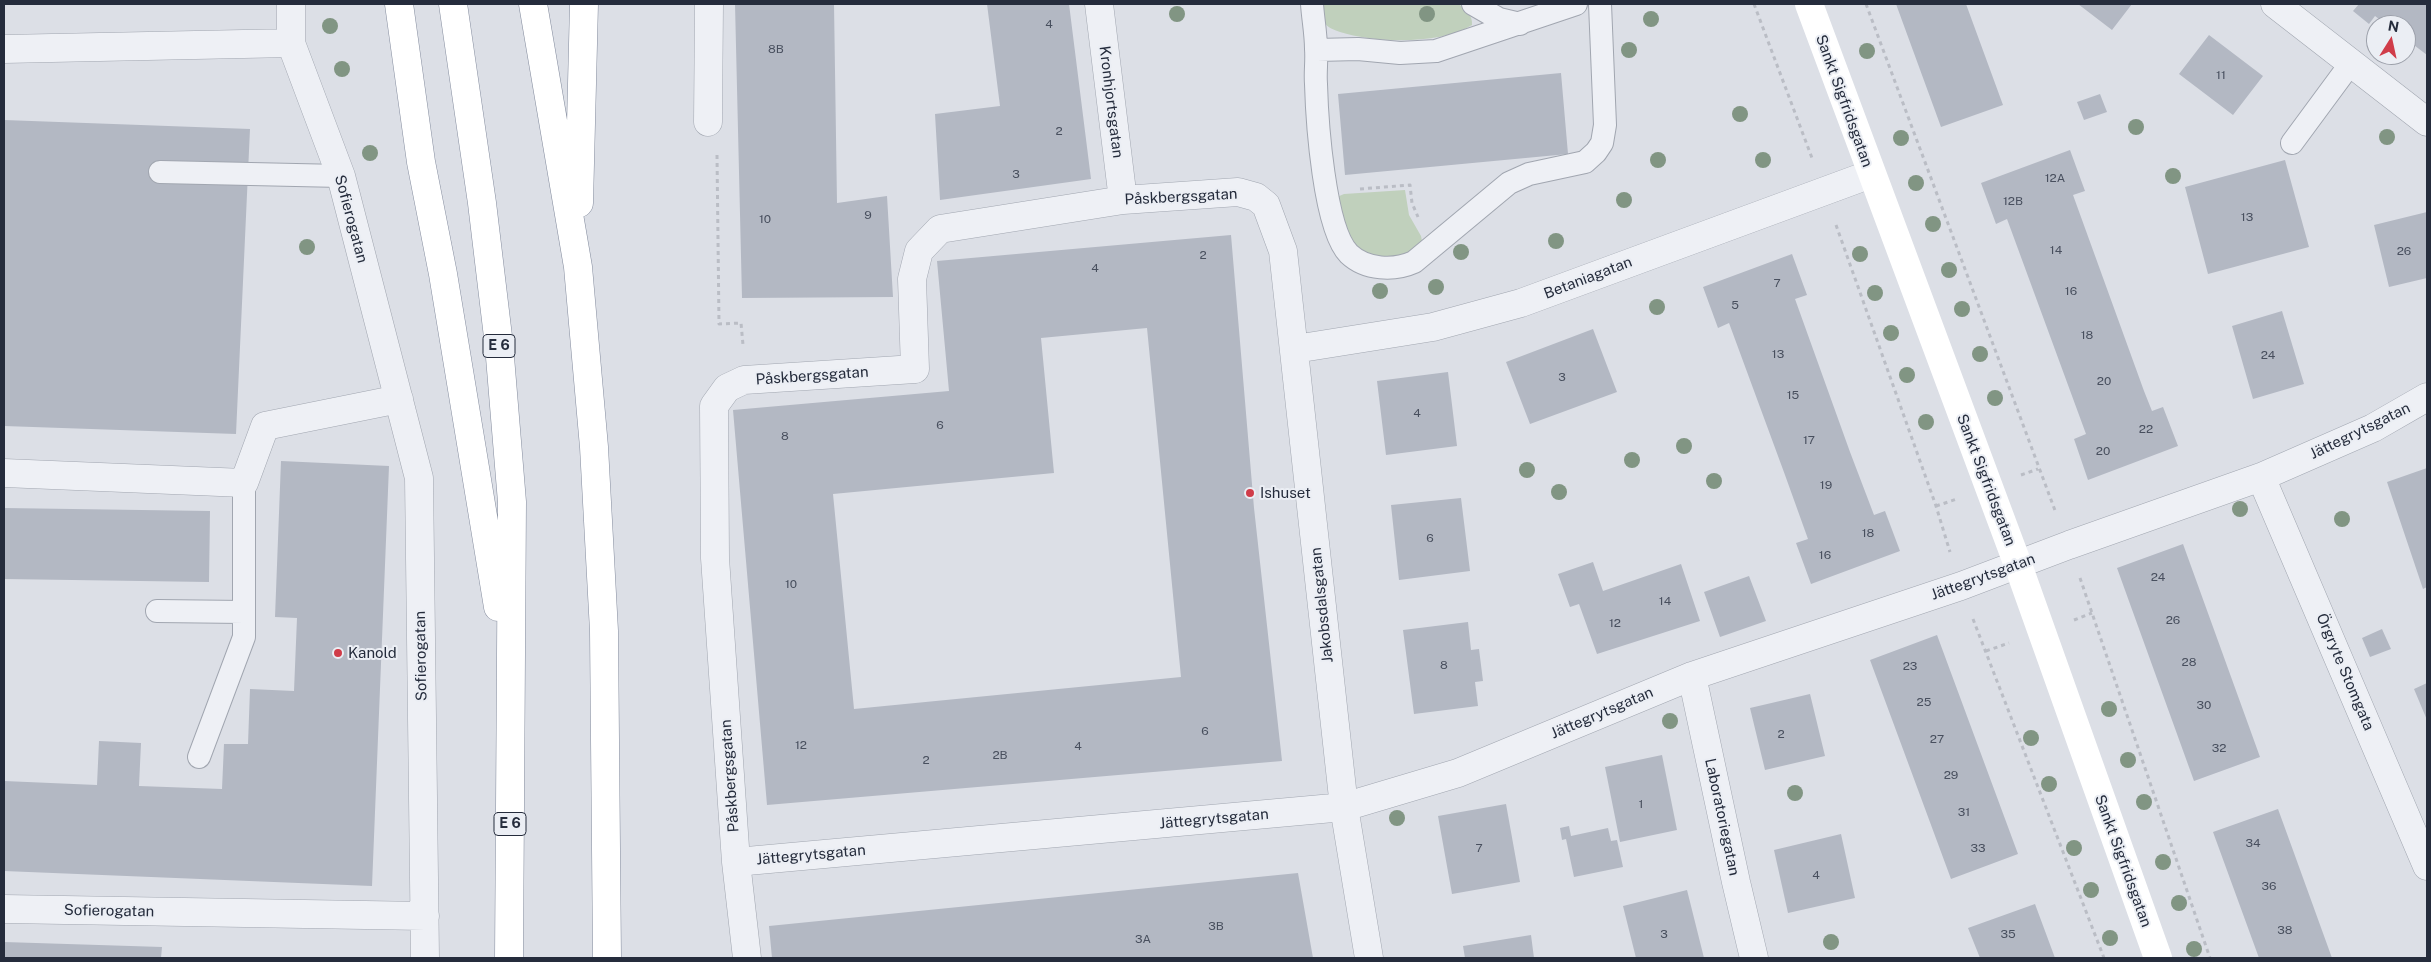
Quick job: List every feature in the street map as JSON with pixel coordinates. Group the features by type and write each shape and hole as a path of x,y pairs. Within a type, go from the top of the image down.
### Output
{"main road":[{"path":"400,4 421,162 485,524 510,690"},
{"name":"E 6","path":"453,4 482,203 499,345 512,502 509,958"},
{"path":"532,4 578,267 594,447 604,631 607,958"},
{"path":"578,267 584,4"},
{"name":"Sankt Sigfridsgatan","path":"1809,4 2018,564 2158,958"}],"street":[{"name":"Sofierogatan","path":"291,4 291,43 340,176 419,478 425,958"},
{"path":"708,122 709,4"},
{"name":"Kronhjortsgatan","path":"1099,4 1124,200"},
{"path":"2275,4 2427,122"},
{"path":"4,49 291,43"},
{"name":"Betaniagatan","path":"1295,350 1433,327 1521,303 1871,174"},
{"name":"Påskbergsgatan","path":"747,958 736,862 715,558 714,406 727,388 744,380 915,369 912,279 919,250 940,229 1124,200 1238,192 1256,197 1266,205 1283,251"},
{"name":"Jakobsdalsgatan","path":"1283,251 1344,807 1369,958"},
{"name":"Jättegrytsgatan","path":"736,862 1344,807 1458,773 1692,676 1961,586 2069,545 2261,477 2373,428 2427,397"},
{"path":"4,473 244,483 265,426 399,399"},
{"name":"Örgryte Stomgata","path":"2261,477 2427,866"},
{"name":"Laboratoriegatan","path":"1692,676 1754,958"},
{"name":"Sofierogatan","path":"4,909 425,916"}],"lane":[{"path":"1312,4 1316,50 1316,84 1331,216 1340,239 1349,253 1368,264 1390,268 1403,267 1414,262 1509,183 1529,174 1585,162 1596,152 1602,143 1605,125 1600,4"},
{"path":"1474,4 1499,18 1520,24"},
{"path":"1316,50 1358,48 1400,52 1436,50 1520,24 1576,4"},
{"path":"2292,143 2351,63"},
{"path":"160,172 340,176"},
{"path":"199,757 244,637 244,483"},
{"path":"158,611 244,612"}],"path":[{"path":"1754,4 1824,190 1936,506 1961,586 2104,958"},
{"path":"1866,4 2034,459 2069,545 2210,958"},
{"path":"708,122 717,124 719,324 741,324 744,380"},
{"path":"1327,191 1410,185 1414,207 1426,228 1437,242"}],"green space":[{"path":"1319,4 1459,4 1470,16 1472,25 1443,36 1425,39 1389,40 1354,36 1340,32 1325,24"},
{"path":"1405,190 1409,215 1421,236 1423,246 1401,260 1363,254 1348,236 1337,197 1344,194"}],"building":[{"path":"735,4 834,4 837,203 887,196 893,297 742,298"},
{"path":"987,4 1069,4 1091,179 940,200 935,114 1000,106"},
{"path":"1896,4 1966,4 2003,105 1941,127"},
{"path":"2078,4 2132,4 2112,30"},
{"path":"2359,4 2427,4 2427,55 2416,47 2416,15 2366,15 2366,22 2353,11"},
{"path":"2209,35 2263,76 2233,115 2179,74"},
{"path":"1561,73 1568,154 1345,175 1338,94"},
{"path":"2100,94 2107,112 2084,120 2077,102"},
{"path":"4,120 250,129 236,434 4,426"},
{"path":"2070,150 2085,191 2073,195 2144,391 2152,411 2163,407 2178,446 2088,480 2074,439 2086,434 2007,219 1996,224 1981,183"},
{"path":"2285,160 2309,247 2208,274 2185,187"},
{"path":"2427,212 2427,278 2389,287 2374,225"},
{"path":"1231,235 1254,508 1282,761 767,805 733,410 949,391 937,261","holes":["1147,328 1181,677 854,709 833,494 1054,473 1041,338"]},
{"path":"1792,254 1807,295 1795,299 1850,452 1874,515 1885,511 1900,551 1811,584 1796,543 1808,539 1785,475 1729,323 1718,328 1703,287"},
{"path":"2282,311 2304,384 2253,399 2232,326"},
{"path":"1593,329 1617,392 1530,424 1506,362"},
{"path":"1448,372 1457,446 1386,455 1377,381"},
{"name":"Kanold","path":"281,461 389,466 372,886 4,871 4,781 97,785 99,741 141,743 139,786 222,789 224,744 248,744 250,689 294,691 297,618 275,617"},
{"path":"2427,468 2427,587 2423,589 2387,482"},
{"path":"1461,498 1470,571 1399,580 1391,505"},
{"path":"4,508 210,511 209,582 4,579"},
{"path":"2183,544 2260,757 2194,781 2117,568"},
{"path":"1593,562 1603,591 1681,564 1700,621 1597,654 1579,604 1570,607 1558,574"},
{"path":"1749,576 1766,621 1720,637 1704,592"},
{"path":"1468,622 1471,650 1479,649 1483,681 1475,682 1478,706 1414,714 1403,630"},
{"path":"2382,629 2391,649 2370,657 2362,638"},
{"path":"1937,635 2018,854 1951,879 1870,660"},
{"path":"2427,683 2427,720 2414,689"},
{"path":"1810,694 1825,756 1765,770 1750,708"},
{"path":"1662,755 1677,830 1620,842 1605,767"},
{"path":"1506,804 1520,882 1452,894 1438,816"},
{"path":"2278,809 2332,958 2259,958 2213,832"},
{"path":"1569,826 1571,836 1608,828 1611,841 1617,840 1623,867 1574,877 1566,839 1562,840 1560,828"},
{"path":"1841,834 1855,898 1788,913 1774,850"},
{"path":"1298,873 1313,958 772,958 769,926"},
{"path":"1687,890 1704,958 1636,958 1623,906"},
{"path":"2035,904 2055,958 1980,958 1968,928"},
{"path":"1531,935 1534,958 1465,958 1463,946"},
{"path":"4,942 162,947 161,958 4,958"}],"place":[{"name":"Ishuset","path":"1250,493"},
{"name":"Kanold","path":"338,653"}]}
